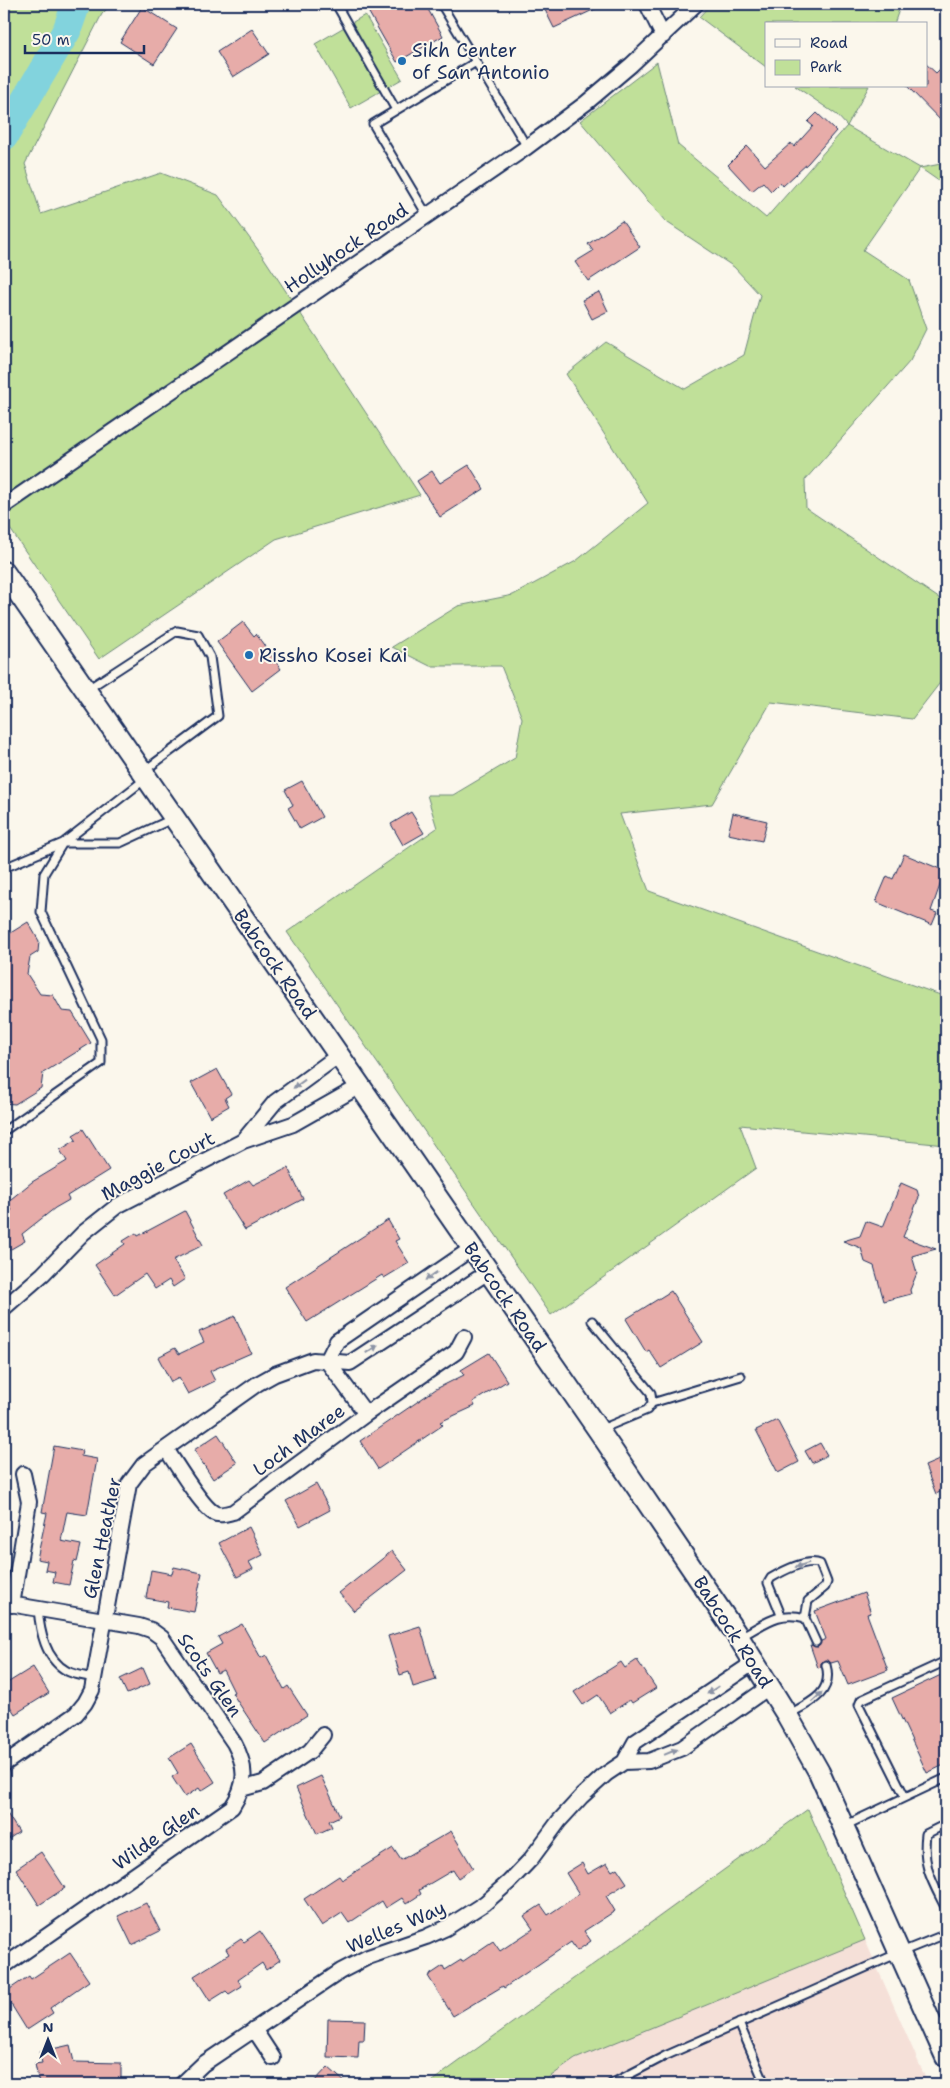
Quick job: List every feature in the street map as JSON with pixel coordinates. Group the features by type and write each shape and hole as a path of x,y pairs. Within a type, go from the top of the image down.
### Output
{"main road":[{"name":"Babcock Road","path":"4,572 599,1431 739,1638 787,1715 818,1772 844,1826 946,2057"}],"street":[{"path":"647,4 663,36"},
{"name":"Hollyhock Road","path":"4,506 527,147 586,103 663,36 696,4"},
{"name":"Maggie Court","path":"243,1141 275,1102 339,1055"},
{"name":"Maggie Court","path":"4,1308 43,1274 83,1233 117,1206 243,1141 292,1124 360,1086"},
{"path":"366,1414 328,1361 337,1341 471,1248"},
{"name":"Glen Heather","path":"4,1764 76,1714 85,1704 92,1690 129,1484 144,1464 257,1384 275,1374 312,1360 350,1363 488,1272"},
{"name":"Loch Maree","path":"166,1449 198,1496 214,1513 233,1512 366,1414 456,1352 464,1337"},
{"path":"8,1604 29,1502 23,1474"},
{"name":"Scots Glen","path":"8,1604 139,1626 151,1630 162,1638 239,1751 243,1759 241,1789"},
{"name":"Welles Way","path":"182,2084 202,2064 341,1971 368,1957 426,1937 466,1917 509,1882 530,1860 582,1796 606,1774 624,1762 635,1742 753,1663"},
{"path":"624,1762 649,1761 682,1748 769,1688"},
{"path":"241,1789 263,1783 310,1751 323,1735"},
{"name":"Wilde Glen","path":"4,1966 232,1807 241,1789"},
{"path":"254,2029 273,2058"}],"lane":[{"path":"336,4 396,110"},
{"path":"442,4 527,147"},
{"path":"427,215 373,124 476,62"},
{"path":"4,868 63,843 218,716 210,656 198,635 177,631 86,690"},
{"path":"63,843 120,843 175,818"},
{"path":"4,1131 102,1063 100,1039 41,912 44,874 63,843"},
{"path":"592,1320 651,1393 652,1403"},
{"path":"599,1431 647,1410 652,1403 741,1376"},
{"path":"781,1615 769,1590 768,1583 771,1578 808,1562 820,1564 827,1582 808,1601 805,1618 816,1642"},
{"path":"38,1609 40,1633 51,1656 67,1671 94,1678"},
{"path":"739,1638 781,1615 792,1614 805,1618"},
{"path":"905,1798 860,1705 861,1700 946,1661"},
{"path":"787,1715 816,1700 822,1693 827,1684 828,1673 826,1665"},
{"path":"844,1826 946,1778"},
{"path":"946,1824 926,1834 924,1852 928,1872 946,1909"},
{"path":"611,2084 665,2056 900,1952 946,1934"},
{"path":"739,2023 765,2084"}],"shaded area":[{"path":"808,1809 928,2084 428,2084 671,1907"}],"green space":[{"path":"4,4 112,4 102,14 25,164 41,214 161,173 218,195 264,258 420,495 276,539 99,659 4,520"},
{"path":"711,4 901,4 895,22 765,22 765,66 699,17"},
{"path":"365,15 402,79 351,108 315,44"},
{"path":"657,62 678,145 766,218 847,126 920,168 863,250 909,280 926,329 910,361 805,480 806,508 946,603 946,675 912,719 771,702 712,804 620,814 649,891 946,997 946,1145 740,1125 756,1168 551,1315 287,932 437,828 427,795 453,795 515,758 522,718 501,666 430,666 392,647 458,606 513,595 576,561 648,503 566,374 606,342 685,389 744,355 760,295 734,267 665,221 580,121"},
{"path":"798,88 868,88 847,126 837,115"},
{"path":"946,163 946,186 920,168"},
{"path":"808,1809 865,1940 575,2059 540,2084 428,2084"}],"building":[{"path":"364,4 425,4 443,36 397,62"},
{"path":"542,4 606,4 554,28"},
{"path":"142,7 177,29 154,64 120,42"},
{"path":"252,29 269,54 233,77 217,52"},
{"path":"946,63 946,126 909,88 928,88 928,66 936,73"},
{"path":"817,113 836,131 808,163 783,186 780,182 771,191 763,182 752,191 728,165 747,146 765,166 791,143 794,147 813,126 808,122"},
{"path":"622,221 640,247 588,281 575,262 593,251 588,244"},
{"path":"599,292 608,311 592,319 582,300"},
{"path":"469,465 484,489 440,517 417,481 432,471 440,483"},
{"name":"Rissho Kosei Kai","path":"243,622 254,636 256,634 281,669 252,691 217,642"},
{"path":"302,781 322,817 300,829 288,808 293,805 285,790"},
{"path":"411,812 424,833 403,845 391,824"},
{"path":"733,813 767,821 762,841 728,834"},
{"path":"904,854 945,871 931,911 937,913 932,925 876,902 887,876 893,879"},
{"path":"28,922 39,941 38,952 30,957 27,974 40,994 53,995 62,1011 72,1012 91,1043 43,1073 41,1088 15,1104 4,1103 4,937"},
{"path":"217,1069 231,1094 225,1098 229,1106 210,1117 191,1083"},
{"path":"83,1129 109,1170 67,1196 69,1200 55,1208 22,1234 25,1241 4,1253 4,1215 12,1210 6,1203 32,1182 67,1161 60,1150 76,1140 73,1135"},
{"path":"288,1168 303,1199 245,1230 223,1195 249,1180 253,1185"},
{"path":"901,1183 917,1190 919,1197 903,1237 936,1249 912,1256 917,1273 910,1290 911,1294 884,1301 874,1266 865,1262 861,1248 843,1241 860,1236 866,1221 883,1227"},
{"path":"185,1211 203,1245 173,1260 185,1279 173,1287 169,1280 155,1289 145,1274 115,1295 95,1265 125,1244 123,1241 136,1233 138,1236"},
{"path":"388,1220 399,1239 395,1241 409,1263 384,1278 382,1275 307,1322 285,1287"},
{"path":"671,1291 703,1342 661,1368 649,1350 646,1352 626,1319"},
{"path":"235,1316 251,1353 210,1371 215,1381 188,1394 179,1378 171,1382 158,1357 175,1348 179,1354 204,1342 199,1332"},
{"path":"489,1353 507,1381 473,1402 475,1406 440,1422 443,1425 378,1469 360,1441 436,1389 464,1375 461,1370"},
{"path":"777,1420 799,1462 778,1473 756,1430"},
{"path":"218,1434 237,1463 213,1479 194,1450"},
{"path":"820,1443 827,1455 812,1463 805,1451"},
{"path":"54,1446 82,1451 81,1456 97,1459 87,1515 67,1512 66,1516 61,1541 81,1545 77,1562 74,1561 69,1585 53,1582 55,1572 45,1570 47,1561 37,1559 47,1513 42,1512"},
{"path":"946,1457 946,1489 936,1494 925,1466"},
{"path":"316,1484 330,1510 300,1526 286,1501"},
{"path":"249,1527 263,1555 249,1562 253,1569 237,1577 219,1543"},
{"path":"392,1551 407,1570 354,1611 339,1593"},
{"path":"174,1567 202,1573 194,1612 167,1607 168,1602 146,1598 151,1570 172,1574"},
{"path":"864,1593 871,1613 867,1614 888,1670 848,1685 838,1661 831,1663 825,1660 821,1663 821,1667 818,1668 810,1645 818,1647 821,1641 826,1639 815,1611"},
{"path":"242,1624 261,1658 266,1655 284,1689 288,1686 307,1715 265,1743 232,1693 234,1692 223,1670 217,1673 206,1653 222,1644 218,1637"},
{"path":"420,1626 436,1680 413,1687 409,1672 400,1675 388,1636"},
{"path":"637,1660 656,1688 632,1703 630,1700 610,1713 598,1695 583,1705 574,1692 621,1662 625,1668"},
{"path":"33,1667 49,1693 15,1714 4,1697 4,1685"},
{"path":"143,1668 150,1684 127,1694 120,1679"},
{"path":"941,1675 946,1687 946,1764 927,1773 892,1698"},
{"path":"191,1744 215,1782 201,1791 199,1788 185,1797 172,1777 178,1773 169,1758"},
{"path":"321,1776 340,1816 329,1821 332,1827 317,1834 296,1788"},
{"path":"4,1809 19,1832 4,1842"},
{"path":"451,1831 473,1868 458,1878 453,1870 419,1890 421,1894 406,1904 402,1898 386,1908 382,1901 349,1923 342,1913 322,1926 304,1899 339,1876 342,1880 393,1848 401,1860"},
{"path":"41,1852 65,1888 39,1905 16,1869"},
{"path":"582,1863 588,1874 607,1863 612,1871 617,1868 627,1883 606,1896 615,1911 584,1931 591,1941 577,1951 571,1942 504,1988 503,1986 453,2016 428,1976 443,1966 445,1970 461,1960 462,1962 493,1941 500,1951 533,1929 524,1916 541,1905 548,1915 579,1894 566,1873"},
{"path":"146,1903 160,1931 132,1945 118,1916"},
{"path":"260,1931 280,1960 266,1970 262,1963 238,1980 242,1986 229,1994 226,1991 210,2001 194,1976 229,1954 226,1949 241,1939 244,1942"},
{"path":"70,1953 89,1981 50,2008 53,2013 27,2030 4,1993 29,1976 31,1979"},
{"path":"328,2019 365,2020 364,2040 359,2040 358,2058 327,2057"},
{"path":"70,2045 74,2062 121,2063 121,2084 39,2084 35,2064 42,2063 39,2052"},
{"path":"328,2067 347,2084 312,2084"}],"waterway":[{"path":"4,136 67,30 76,4"}],"place":[{"name":"Sikh Center of San Antonio","path":"402,61"},
{"name":"Rissho Kosei Kai","path":"249,655"}]}
